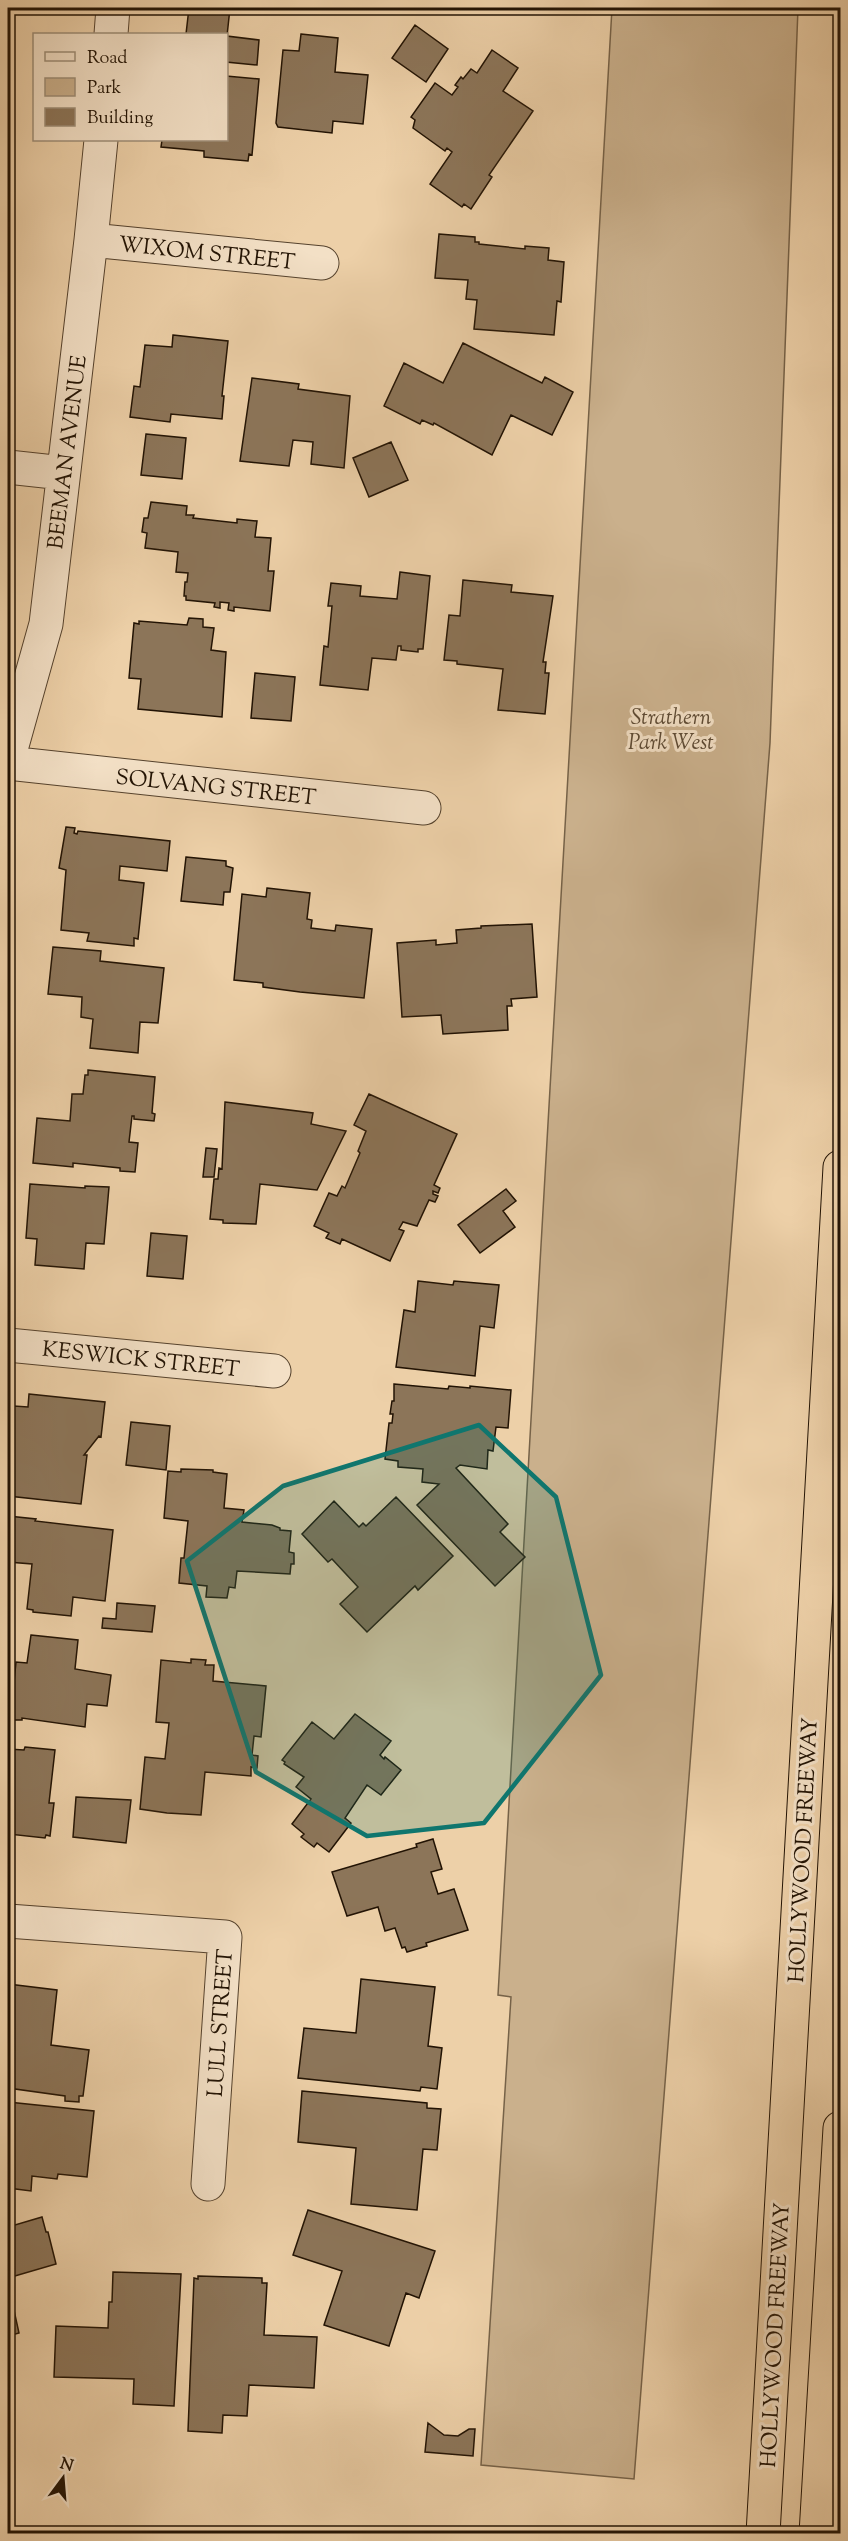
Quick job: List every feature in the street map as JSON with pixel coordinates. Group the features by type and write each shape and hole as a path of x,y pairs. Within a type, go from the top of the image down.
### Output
{"highway":[{"name":"HOLLYWOOD FREEWAY","path":"763,2534 840,1167"},
{"path":"816,2534 840,2128"}],"street":[{"path":"111,33 113,8"},
{"name":"BEEMAN AVENUE","path":"8,762 46,624 101,141"},
{"name":"WIXOM STREET","path":"91,240 322,263"},
{"path":"8,467 63,473"},
{"name":"SOLVANG STREET","path":"8,762 424,808"},
{"name":"KESWICK STREET","path":"8,1345 274,1371"},
{"name":"LULL STREET","path":"8,1921 225,1936 208,2184"}],"highlighted area":[{"path":"479,1425 556,1497 601,1675 484,1823 367,1836 256,1772 187,1561 283,1486"}],"green space":[{"name":"Strathern Park West","path":"612,8 798,8 770,743 634,2479 481,2465 511,1997 498,1995"}],"building":[{"path":"189,8 230,8 227,33 186,33"},
{"path":"415,25 448,49 426,82 392,58"},
{"path":"301,34 338,38 335,72 368,75 363,124 333,121 332,133 278,127 276,123 283,50 299,51"},
{"path":"228,36 259,40 257,65 228,62"},
{"path":"492,50 518,68 503,91 533,111 489,175 492,177 471,209 464,204 462,207 430,184 452,152 447,148 445,151 413,128 415,120 411,117 435,83 452,95 461,77 463,79 471,69 477,73"},
{"path":"228,76 259,79 252,155 249,154 248,161 204,157 204,151 161,147 162,141 228,141"},
{"path":"439,234 475,237 475,242 479,244 525,249 525,246 549,248 548,260 564,262 561,302 557,301 554,335 474,329 477,300 466,299 468,280 435,278"},
{"path":"173,335 228,341 222,419 171,414 170,422 130,417 134,386 140,387 145,345 172,347"},
{"path":"463,343 542,383 545,377 573,392 552,435 511,415 492,455 434,423 433,425 422,420 420,424 384,406 404,363 443,383"},
{"path":"252,378 299,384 298,389 350,396 344,468 311,464 313,442 293,440 289,466 240,461"},
{"path":"146,434 186,438 182,479 141,475"},
{"path":"391,442 408,480 369,497 353,458"},
{"path":"151,502 187,506 186,515 194,515 193,518 237,523 237,519 257,521 255,537 271,538 268,571 274,571 270,611 234,607 234,611 228,610 229,603 220,602 220,608 214,607 215,603 186,600 185,582 187,582 188,573 176,572 178,552 145,548 147,533 142,532 144,518 148,518"},
{"path":"400,572 430,576 423,649 418,649 418,652 401,650 401,646 398,646 396,660 372,658 368,690 320,685 324,646 328,647 332,606 328,606 331,583 361,586 360,596 397,599"},
{"path":"463,580 512,585 511,592 553,596 543,662 546,662 545,673 549,673 545,714 498,710 503,669 457,664 457,661 444,660 449,615 460,616"},
{"path":"189,618 203,619 203,627 214,628 211,650 226,652 222,717 138,709 141,679 129,678 134,623 139,624 139,621 187,625"},
{"path":"255,673 295,677 291,721 251,718"},
{"path":"66,827 75,828 74,833 77,834 78,831 170,841 167,871 120,866 119,880 144,883 138,939 134,938 134,946 87,941 89,933 61,930 66,870 59,868"},
{"path":"186,857 226,861 226,866 233,868 230,892 224,892 223,905 181,901"},
{"path":"267,888 310,893 307,919 312,920 311,928 335,931 336,925 372,929 364,998 263,987 263,983 234,980 242,894 266,897"},
{"path":"532,924 537,997 511,999 512,1006 507,1006 508,1030 443,1034 441,1015 402,1017 397,943 436,940 436,945 457,943 456,930 481,928 481,926"},
{"path":"53,947 101,951 100,961 164,968 158,1023 140,1022 138,1053 90,1048 93,1019 81,1017 82,997 48,994"},
{"path":"88,1070 155,1077 152,1113 155,1114 154,1121 134,1119 132,1116 129,1142 138,1143 135,1172 120,1171 120,1168 73,1163 73,1167 33,1163 37,1118 70,1121 72,1094 83,1094 85,1075 88,1075"},
{"path":"369,1094 457,1134 434,1185 440,1188 438,1193 433,1191 433,1194 438,1196 435,1202 429,1200 417,1226 403,1222 399,1229 404,1231 390,1261 342,1239 340,1244 326,1238 329,1233 314,1226 329,1193 337,1196 342,1186 345,1188 360,1153 358,1151 366,1131 354,1125"},
{"path":"225,1102 313,1113 311,1124 346,1131 317,1190 260,1184 256,1224 223,1223 223,1220 210,1219 214,1179 218,1179 219,1168 222,1169"},
{"path":"206,1148 217,1149 214,1177 203,1177"},
{"path":"30,1184 85,1188 85,1186 109,1187 104,1244 86,1243 84,1269 35,1265 37,1239 26,1238"},
{"path":"506,1189 516,1201 503,1211 515,1227 480,1253 458,1225"},
{"path":"151,1233 187,1236 183,1279 147,1276"},
{"path":"418,1281 453,1285 454,1281 499,1285 494,1328 480,1326 475,1376 396,1367 404,1310 415,1312"},
{"path":"394,1384 448,1389 449,1386 470,1388 470,1386 511,1390 508,1428 496,1427 493,1451 488,1450 487,1469 460,1465 456,1468 508,1524 500,1532 525,1557 495,1586 417,1505 439,1484 422,1482 423,1469 398,1467 398,1461 385,1459 389,1423 392,1423 393,1414 390,1414 392,1401 394,1401"},
{"path":"29,1394 105,1402 101,1437 99,1436 84,1455 87,1455 81,1504 8,1496 8,1448 10,1448 14,1406 28,1407"},
{"path":"131,1422 170,1426 166,1470 126,1465"},
{"path":"181,1469 213,1470 213,1472 227,1474 224,1508 244,1510 242,1522 272,1525 280,1530 291,1531 289,1552 294,1553 294,1564 291,1564 290,1574 237,1571 235,1588 229,1587 227,1598 206,1597 207,1586 179,1583 188,1521 164,1518 168,1471 181,1472"},
{"path":"396,1497 453,1556 418,1590 415,1586 367,1632 340,1604 358,1587 332,1559 328,1562 302,1534 334,1501 359,1527 363,1523 366,1526"},
{"path":"8,1516 113,1530 105,1601 73,1597 71,1616 33,1612 27,1609 32,1564 8,1562"},
{"path":"117,1603 155,1606 152,1632 102,1628 103,1618 116,1619"},
{"path":"31,1635 78,1640 75,1669 111,1675 107,1706 87,1704 85,1727 22,1718 22,1720 14,1720 13,1729 8,1728 8,1682 14,1682 16,1662 27,1663"},
{"path":"191,1659 206,1660 205,1665 214,1665 213,1681 266,1686 261,1737 254,1736 252,1755 258,1756 257,1768 251,1767 251,1776 205,1772 201,1815 140,1809 145,1757 165,1759 169,1723 156,1722 161,1660 191,1663"},
{"path":"355,1714 391,1741 380,1755 401,1770 381,1795 367,1785 345,1818 351,1823 329,1852 317,1843 314,1847 301,1837 304,1834 292,1824 311,1799 296,1787 304,1777 284,1764 282,1760 312,1722 334,1739"},
{"path":"25,1747 55,1750 49,1803 54,1803 50,1836 46,1835 45,1838 9,1834 8,1848 8,1749 24,1750"},
{"path":"76,1797 131,1800 126,1843 73,1837"},
{"path":"433,1839 442,1869 431,1872 438,1894 454,1889 468,1930 426,1943 427,1946 407,1952 405,1947 402,1948 395,1928 385,1931 378,1907 347,1916 332,1872 417,1847 416,1844"},
{"path":"361,1979 435,1987 428,2046 442,2048 437,2089 421,2087 420,2091 298,2078 304,2028 356,2033"},
{"path":"8,1984 57,1990 51,2045 89,2050 83,2096 79,2096 79,2102 65,2101 65,2096 8,2088"},
{"path":"302,2091 427,2103 427,2108 441,2109 437,2150 423,2149 417,2210 351,2204 356,2148 298,2142"},
{"path":"8,2102 94,2111 87,2177 58,2174 57,2179 32,2176 31,2191 8,2188"},
{"path":"308,2210 435,2251 419,2298 406,2293 389,2346 324,2325 342,2271 293,2255"},
{"path":"42,2217 56,2264 8,2278 8,2227"},
{"path":"113,2272 181,2274 174,2406 133,2404 134,2379 54,2377 56,2326 108,2328"},
{"path":"198,2276 262,2278 262,2283 267,2283 264,2335 317,2337 314,2388 249,2385 247,2416 223,2415 222,2433 188,2431 194,2278 198,2279"},
{"path":"8,2283 19,2333 8,2336"},
{"path":"428,2423 444,2435 458,2436 469,2429 475,2429 473,2456 425,2452"}]}
